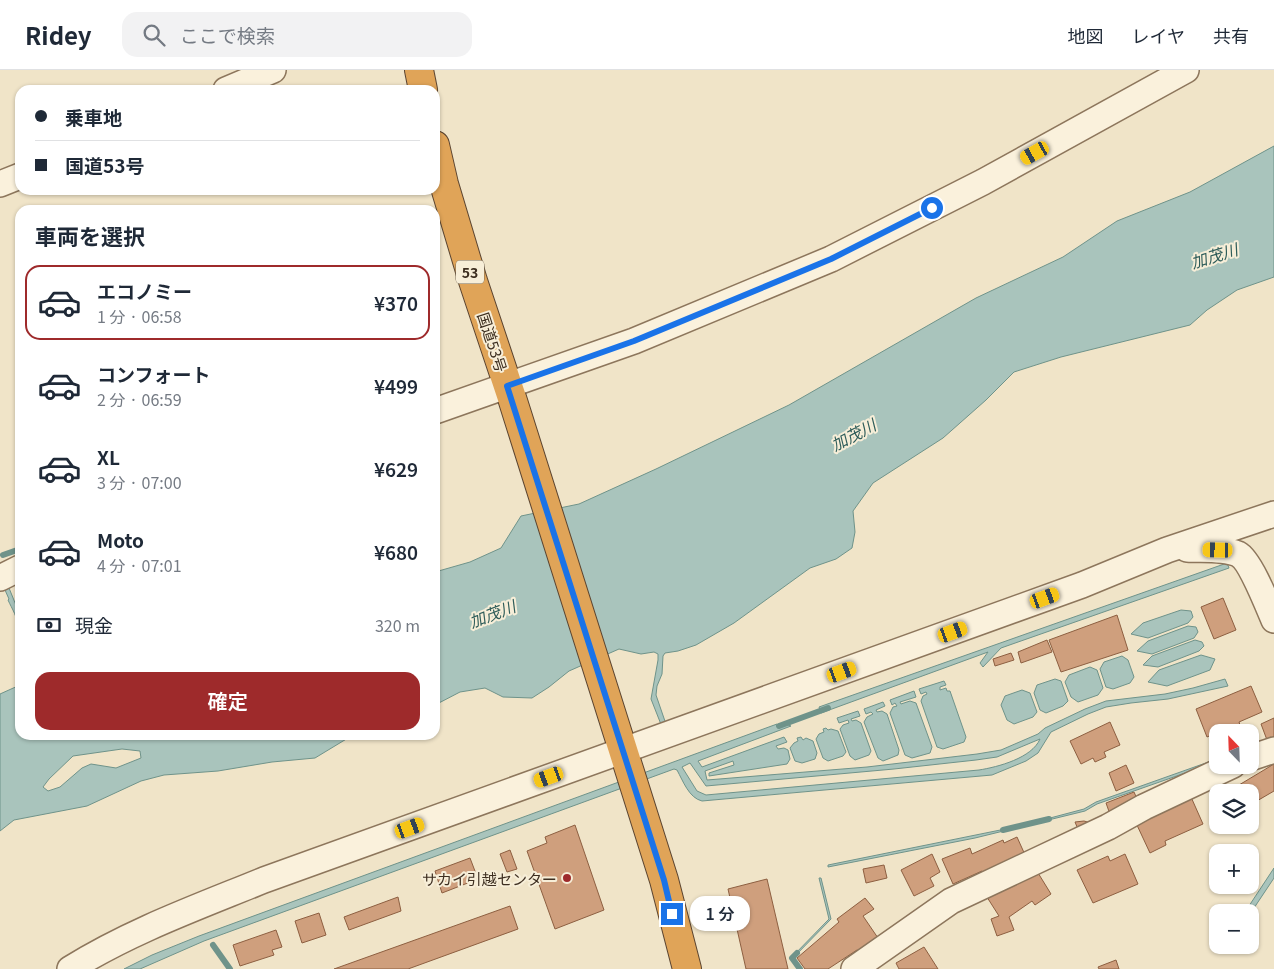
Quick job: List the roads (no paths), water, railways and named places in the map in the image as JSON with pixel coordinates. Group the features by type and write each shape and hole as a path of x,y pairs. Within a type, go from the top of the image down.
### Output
{"highway":[{"path":"419,70 422,85"},
{"name":"国道53号","path":"440,167 473,281 510,392 664,880 687,969"}],"street":[{"path":"238,85 273,70"},
{"path":"440,410 510,392 831,259 983,182 1186,70"},
{"path":"0,184 15,178"},
{"path":"70,969 96,953 173,916 264,880 621,746 1072,588 1167,550 1274,514"},
{"path":"1167,550 1218,550 1239,555 1249,566 1274,620"},
{"path":"0,578 15,570"},
{"path":"1259,755 1274,750"},
{"path":"854,969 951,900 1108,827 1144,807 1214,774"}],"water":[{"name":"加茂川","path":"1274,146 1274,277 1237,290 1207,310 1190,325 1061,357 1014,372 943,438 873,483 853,511 855,532 852,548 836,559 810,568 734,623 696,645 665,653 656,695 668,730 664,732 651,699 658,660 658,654 654,652 641,654 619,649 569,671 532,698 503,697 485,688 460,692 440,702 440,571 470,562 501,548 521,516 579,504 789,405 976,298 1063,257 1117,221 1190,192"},
{"path":"1227,563 1229,568 1001,648 983,667 980,663 988,652 821,713 819,707"},
{"path":"9,588 15,603 15,613 8,600 5,590"},
{"path":"1181,610 1191,611 1193,617 1188,623 1148,638 1131,634 1143,623"},
{"path":"1188,626 1196,627 1198,632 1194,638 1152,654 1137,651 1148,641"},
{"path":"1195,640 1202,642 1204,646 1199,651 1158,667 1143,665 1152,656"},
{"path":"1201,655 1215,659 1210,670 1167,686 1148,682 1159,670"},
{"path":"1122,656 1128,660 1134,677 1130,683 1113,689 1106,687 1100,669 1104,662"},
{"path":"1090,667 1097,670 1103,688 1098,695 1078,702 1071,697 1065,682 1069,675"},
{"path":"1055,679 1061,681 1068,701 1063,706 1046,713 1040,710 1034,693 1037,685"},
{"path":"1225,679 1228,686 1168,699 1106,707 1051,732 1038,753 1026,761 992,775 702,801 690,793 677,770 674,769 204,941 140,969 124,969 152,955 199,936 777,724 783,723 791,726 698,761 702,767 784,737 787,742 776,746 778,749 784,748 788,750 790,759 787,764 709,776 709,773 734,765 733,761 705,771 707,780 867,767 1001,750 1038,734 1045,728 1085,709 1106,701 1165,694","holes":["1040,739 1036,746 1014,760 995,767 979,770 706,795 697,791 682,767 690,763 706,786 976,760 997,757"]},
{"path":"944,681 946,685 940,687 940,690 946,688 947,691 950,691 966,737 964,742 943,749 937,747 921,701 923,696 927,694 926,692 921,694 919,689"},
{"path":"15,687 15,740 345,740 315,758 272,762 218,771 164,775 141,781 87,806 14,820 0,831 0,694","holes":["122,749 140,751 141,758 116,768 91,764 82,768 60,787 48,791 43,787 73,756"]},
{"path":"1022,690 1030,693 1037,712 1033,717 1014,724 1007,720 1001,705 1005,696"},
{"path":"914,691 916,697 900,702 901,704 910,701 916,703 932,747 930,753 912,758 905,755 890,713 893,707 897,706 895,703 892,705 890,700"},
{"path":"883,702 885,706 876,710 877,712 882,711 887,714 899,750 898,755 883,761 878,758 864,722 867,717 873,714 871,712 866,714 864,709"},
{"path":"858,711 860,716 851,719 861,723 871,751 869,755 855,760 850,756 840,729 843,725 849,723 848,720 839,723 837,718"},
{"path":"823,729 838,731 846,752 843,756 828,761 823,758 816,739 819,734 824,732"},
{"path":"801,737 803,740 806,738 813,741 817,753 815,759 802,763 795,761 790,748 798,741 797,738"},
{"path":"1209,762 1205,766 1097,804 1085,811 975,838 828,867 828,865 1020,826 1084,809 1096,802"},
{"path":"1274,868 1274,878 1257,904 1250,904 1257,894 1259,894 1259,891"},
{"path":"819,878 821,878 831,919 792,959 829,919"}],"waterway":[{"path":"3,555 15,551"},
{"path":"779,726 828,708"},
{"path":"1003,830 1049,819"},
{"path":"213,945 230,969"},
{"path":"797,953 792,958 800,969"}],"place":[{"name":"サカイ引越センター","path":"567,878"}]}
